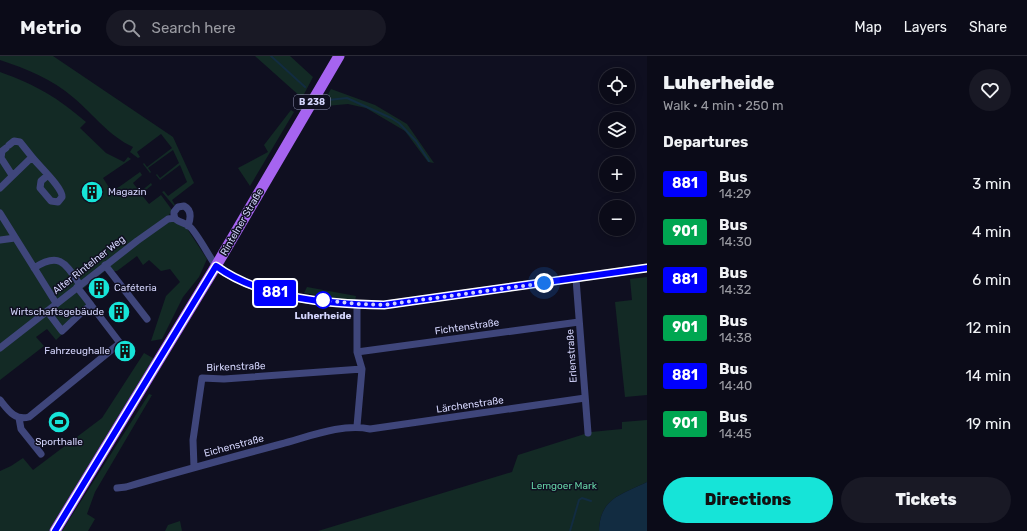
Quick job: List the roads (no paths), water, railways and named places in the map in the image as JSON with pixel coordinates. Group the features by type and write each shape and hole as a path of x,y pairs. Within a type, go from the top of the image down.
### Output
{"main road":[{"name":"Rintelner Straße","path":"55,531 216,266 339,56"},
{"path":"216,266 229,275 262,289 282,295 358,304 384,305 647,268"}],"street":[{"path":"12,175 1,158 2,151 14,142 20,142 32,158 48,175"},
{"path":"0,188 12,175 32,158"},
{"path":"188,226 190,221 190,210 184,206 178,207 174,212 175,218 179,222 188,226 216,266"},
{"path":"0,213 56,303"},
{"name":"Alter Rintelner Weg","path":"0,348 105,265 164,221 175,218"},
{"path":"0,240 15,238"},
{"path":"0,400 10,413 19,418 29,417 120,343 78,286 70,268 58,261 47,261 34,268"},
{"path":"105,265 147,320"},
{"name":"Erlenstraße","path":"576,279 588,433"},
{"path":"47,311 62,331 72,322 74,318 91,304"},
{"path":"357,426 362,369 357,352 358,304"},
{"name":"Fichtenstraße","path":"357,352 580,322"},
{"name":"Birkenstraße","path":"194,467 193,440 202,378 224,379 362,369"},
{"name":"Lärchenstraße","path":"357,426 370,429 585,398"},
{"path":"19,418 21,428 41,454"},
{"name":"Eichenstraße","path":"117,488 126,487 194,467 334,430 357,426"}],"water":[{"path":"647,482 647,531 599,531 603,511 608,504 621,495"}],"waterway":[{"path":"271,56 305,87"},
{"path":"323,98 328,100 347,98 391,118 399,123 416,141 429,161"},
{"path":"570,531 579,500 582,498 591,501"}],"place":[{"name":"Magazin","path":"92,192"},
{"name":"Caféteria","path":"99,288"},
{"name":"Luherheide","path":"323,300"},
{"name":"Wirtschaftsgebäude","path":"119,312"},
{"name":"Fahrzeughalle","path":"125,351"},
{"name":"Sporthalle","path":"59,422"}],"park label":[{"name":"Lemgoer Mark","path":"564,486"}]}
